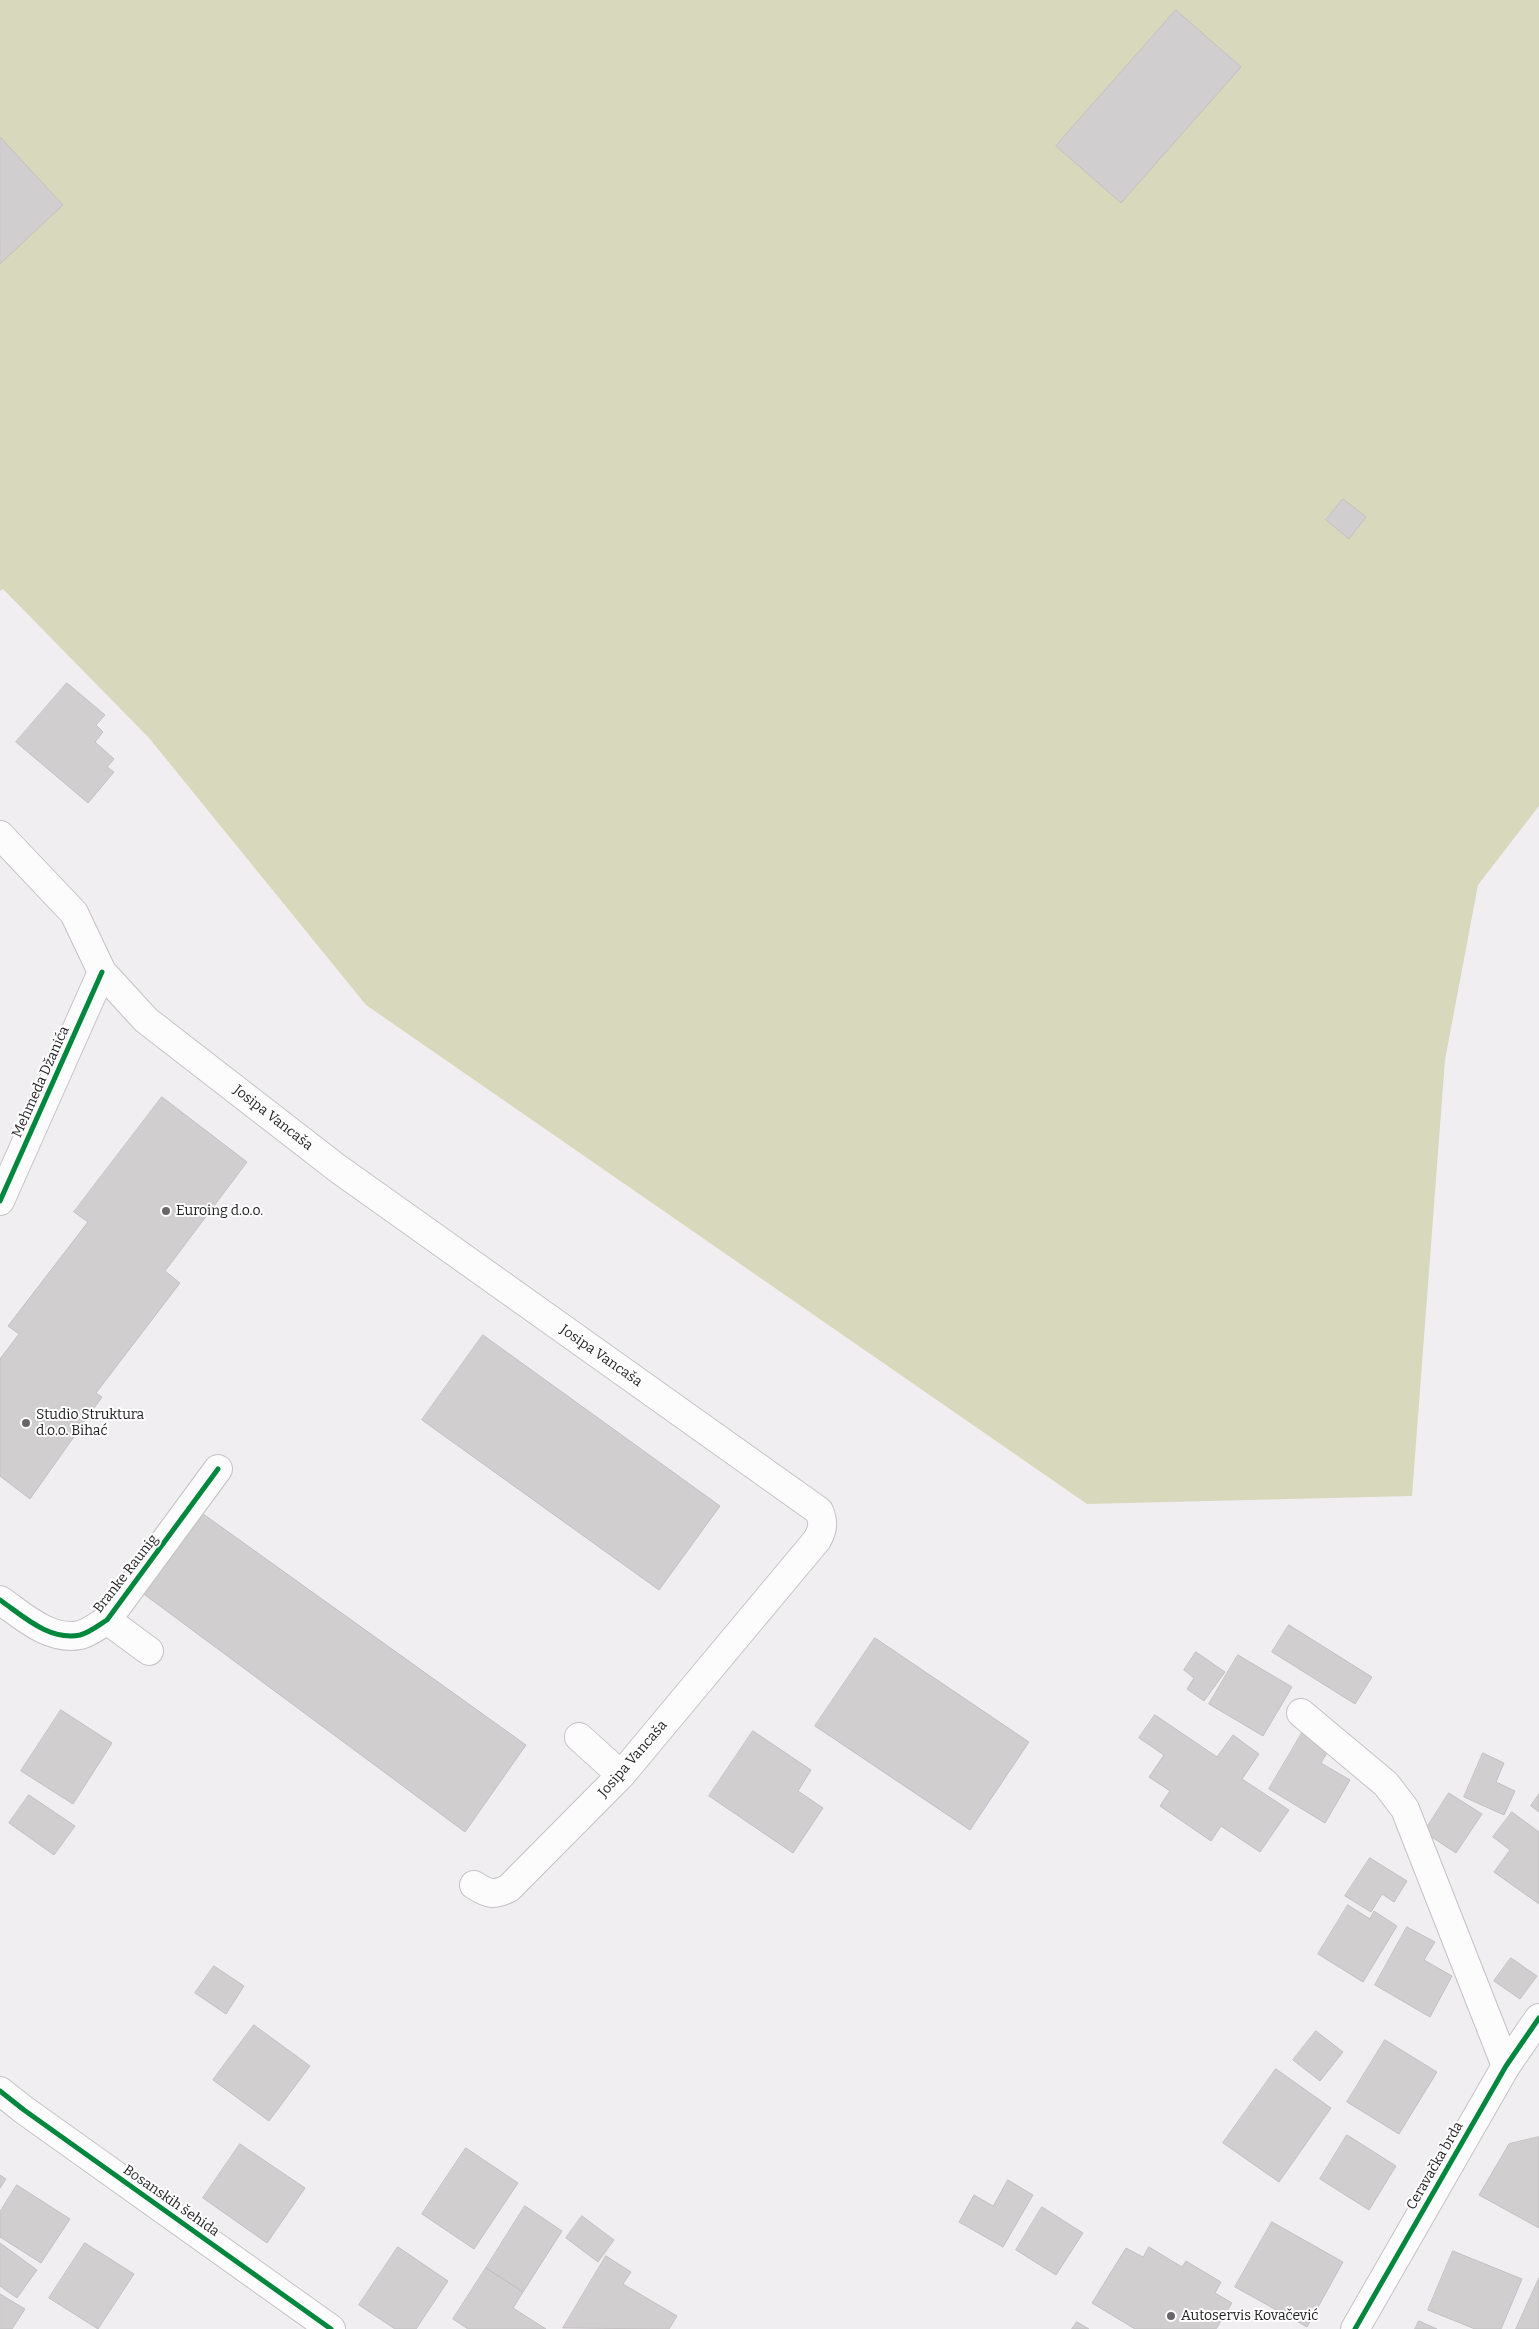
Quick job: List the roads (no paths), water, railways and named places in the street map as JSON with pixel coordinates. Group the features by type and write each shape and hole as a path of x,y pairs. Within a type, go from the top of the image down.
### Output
{"street":[{"name":"Josipa Vancaša","path":"0,835 74,913 102,972 146,1020 338,1168 819,1511 823,1520 822,1530 817,1540 621,1775 509,1888 498,1894 487,1893 474,1885"},
{"name":"Mehmeda Džanića","path":"0,1201 102,972"},
{"name":"Branke Raunig","path":"0,1600 40,1628 60,1635 81,1635 107,1620 218,1469"},
{"path":"107,1620 149,1651"},
{"path":"1301,1712 1386,1784 1404,1809 1506,2066"},
{"path":"579,1737 621,1775"},
{"name":"Ceravačka brda","path":"1355,2329 1506,2066 1539,2019"},
{"name":"Bosanskih šehida","path":"0,2090 24,2110 331,2329"}],"place":[{"name":"Euroing d.o.o.","path":"166,1211"},
{"name":"Studio Struktura d.o.o. Bihać","path":"26,1423"},
{"name":"Autoservis Kovačević","path":"1171,2316"}]}
